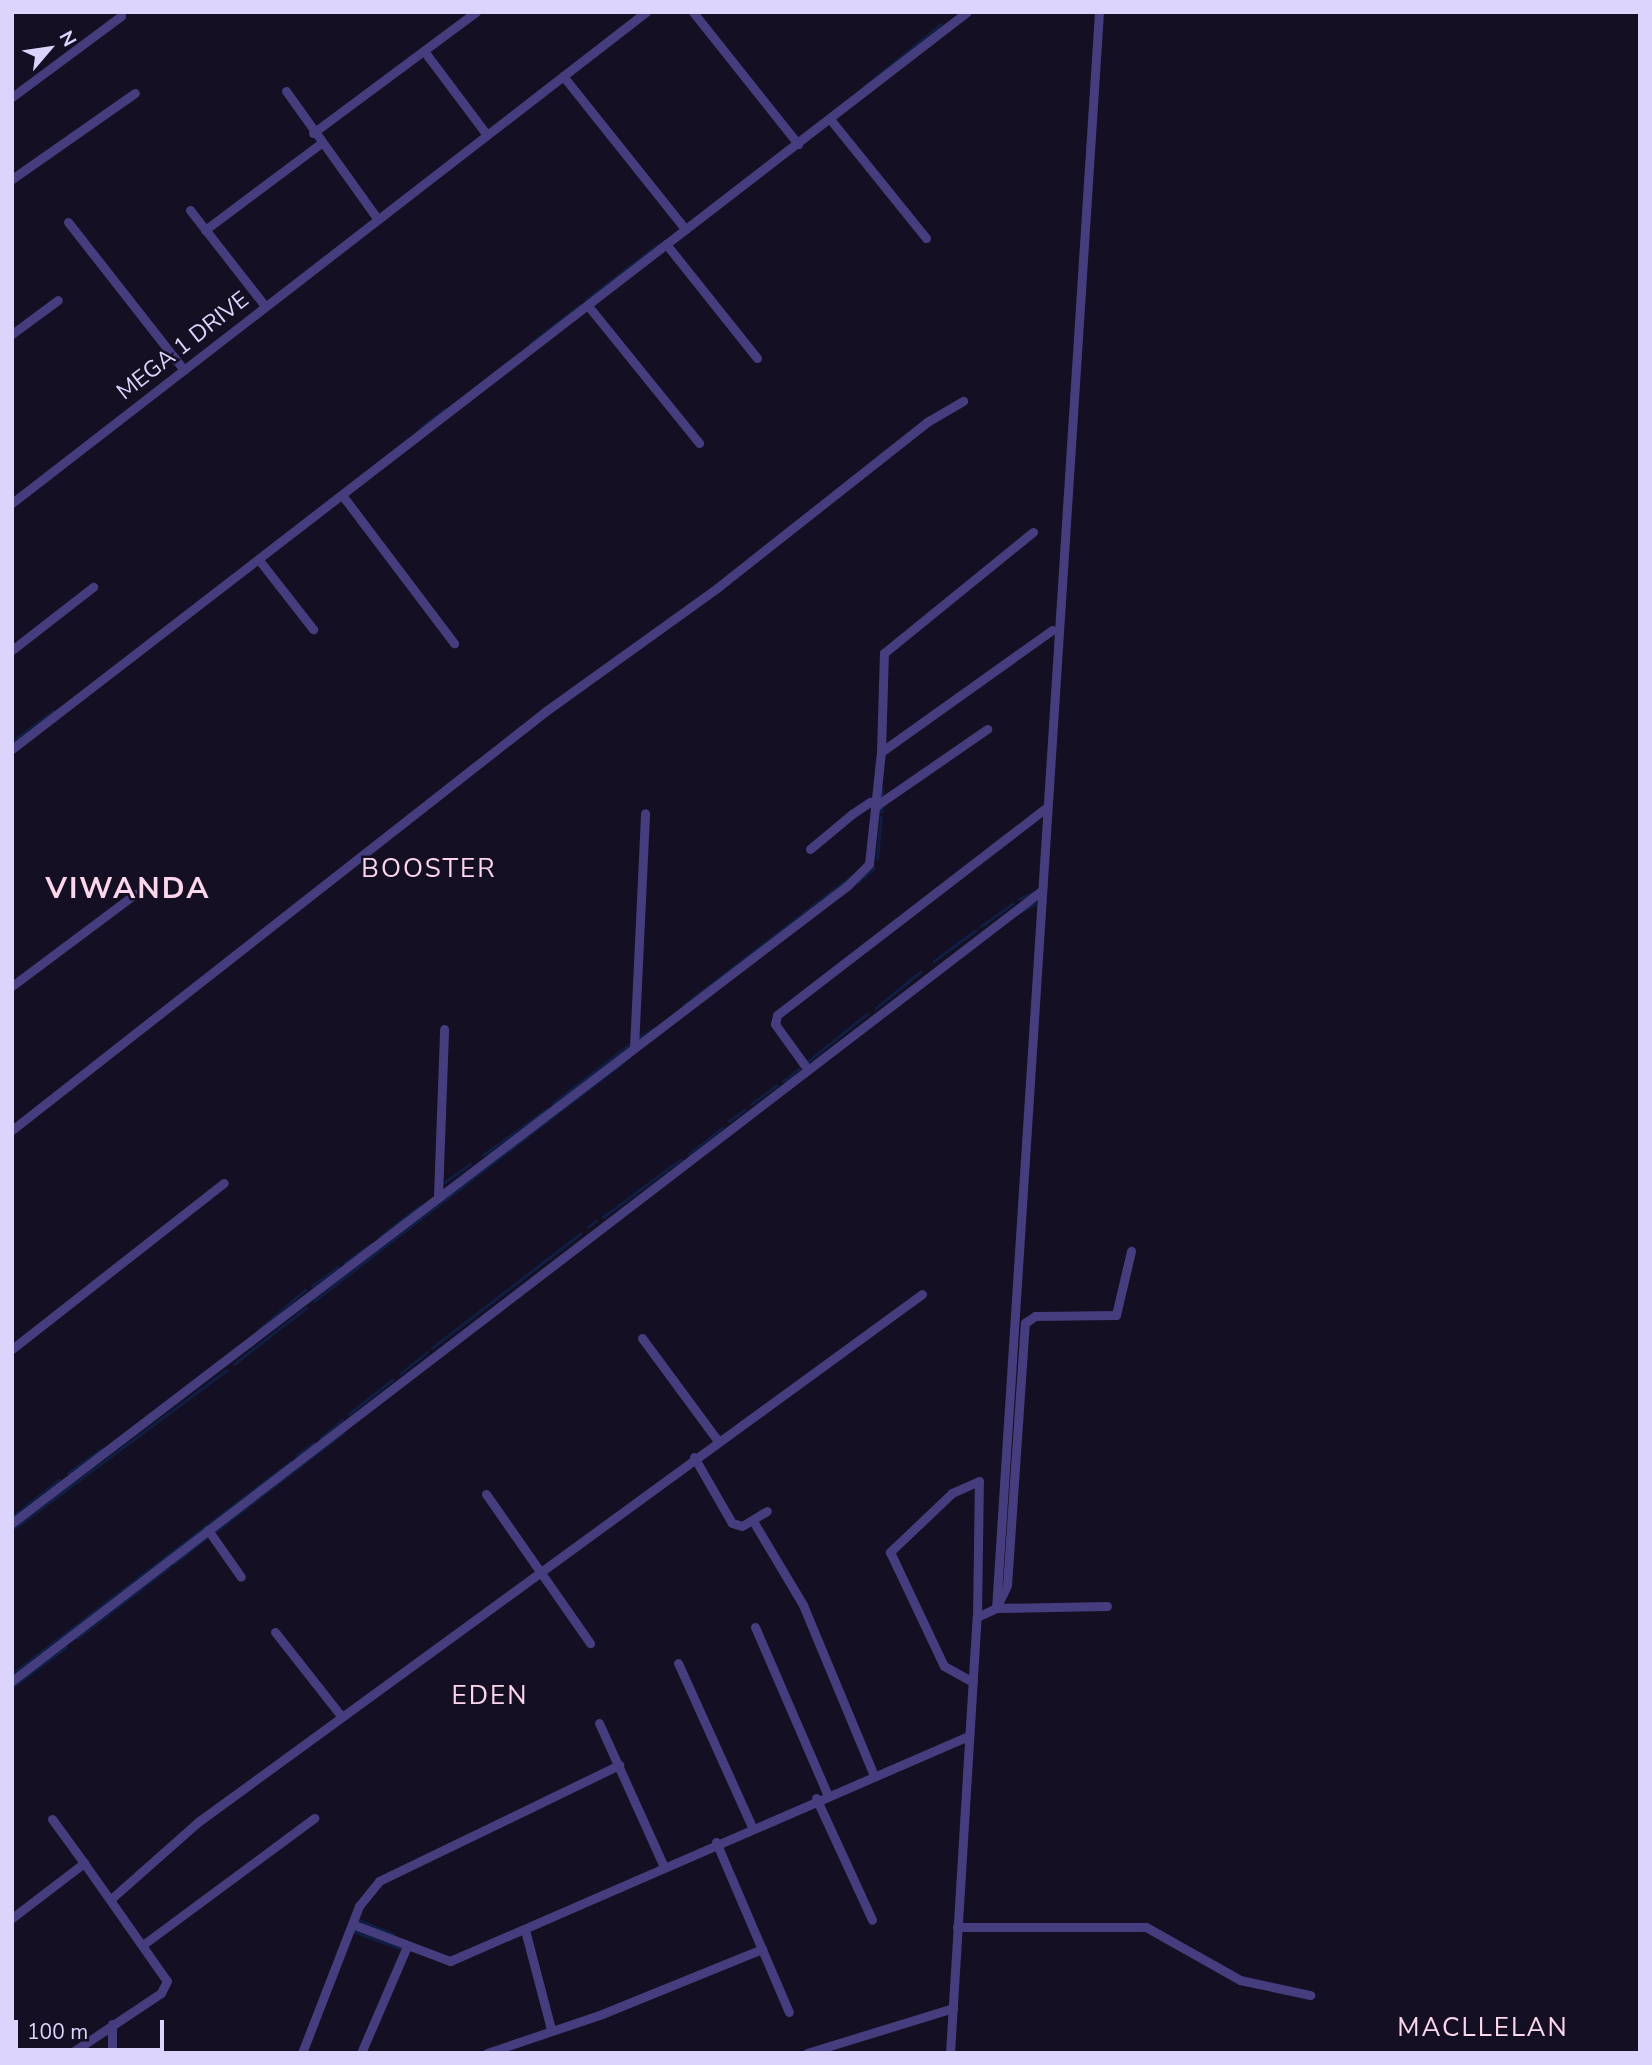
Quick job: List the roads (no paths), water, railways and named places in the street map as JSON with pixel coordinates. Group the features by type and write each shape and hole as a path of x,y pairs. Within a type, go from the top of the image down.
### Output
{"street":[{"path":"313,133 476,12"},
{"name":"MEGA 1 DRIVE","path":"12,503 646,12"},
{"path":"693,12 798,144"},
{"path":"12,749 589,307 685,229 967,12"},
{"path":"996,1608 1099,12"},
{"path":"12,97 121,16"},
{"path":"424,51 486,135"},
{"path":"563,76 685,229"},
{"path":"286,92 320,144 377,218"},
{"path":"12,179 135,93"},
{"path":"830,119 926,238"},
{"path":"205,230 320,144"},
{"path":"190,210 265,306"},
{"path":"68,222 184,370"},
{"path":"666,244 757,358"},
{"path":"12,334 58,300"},
{"path":"589,307 699,443"},
{"path":"12,1130 546,711 717,588 928,422 963,401"},
{"path":"342,495 454,643"},
{"path":"12,1523 863,871 877,805 884,653 1033,532"},
{"path":"259,560 313,629"},
{"path":"12,650 93,587"},
{"path":"881,752 1052,630"},
{"path":"877,805 987,729"},
{"path":"810,849 870,802 877,805"},
{"path":"806,1068 775,1024 776,1015 1046,808"},
{"path":"634,1048 645,813"},
{"path":"12,1681 806,1068 1041,891"},
{"path":"12,986 135,894"},
{"path":"438,1196 444,1029"},
{"path":"12,1349 225,1183"},
{"path":"996,1608 1007,1585 1025,1323 1035,1316 1116,1315 1131,1251"},
{"path":"111,1899 198,1822 694,1457 922,1294"},
{"path":"642,1338 718,1441"},
{"path":"694,1457 732,1523 753,1521 767,1511"},
{"path":"950,2053 966,1737 973,1682 977,1617 979,1481 951,1493 890,1552 944,1666 973,1682"},
{"path":"486,1494 590,1643"},
{"path":"753,1521 803,1605 873,1773"},
{"path":"208,1530 242,1577"},
{"path":"977,1617 996,1608 1107,1606"},
{"path":"755,1628 827,1793"},
{"path":"275,1632 341,1716"},
{"path":"678,1663 752,1827"},
{"path":"599,1723 663,1865"},
{"path":"352,1924 450,1961 525,1930 663,1865 873,1773 966,1737"},
{"path":"302,2053 352,1924 379,1881 619,1765"},
{"path":"816,1798 873,1920"},
{"path":"144,1944 314,1818"},
{"path":"52,1819 144,1944 167,1981 161,1993 71,2053"},
{"path":"716,1842 789,2012"},
{"path":"12,1918 84,1863"},
{"path":"957,1927 1146,1927 1240,1980 1310,1995"},
{"path":"525,1930 551,2029"},
{"path":"361,2053 407,1946"},
{"path":"486,2053 762,1949"},
{"path":"807,2053 953,2008"},
{"path":"112,2024 112,2053"}],"waterway":[{"path":"865,86 941,24"},
{"path":"586,300 660,243"},
{"path":"530,344 580,305"},
{"path":"420,428 445,409"},
{"path":"12,742 53,711"},
{"path":"882,788 882,798"},
{"path":"881,807 881,812"},
{"path":"877,859 881,817"},
{"path":"858,882 874,868"},
{"path":"684,1005 850,877"},
{"path":"1019,899 1032,893"},
{"path":"981,926 1013,904"},
{"path":"1022,911 1035,904"},
{"path":"934,961 976,930"},
{"path":"876,1008 920,972"},
{"path":"807,1062 867,1014"},
{"path":"638,1038 653,1029"},
{"path":"552,1104 630,1044"},
{"path":"314,1301 623,1062"},
{"path":"783,1081 799,1069"},
{"path":"751,1104 777,1085"},
{"path":"483,1155 547,1109"},
{"path":"729,1121 744,1110"},
{"path":"689,1154 722,1128"},
{"path":"603,1217 680,1160"},
{"path":"445,1182 470,1164"},
{"path":"381,1236 420,1206"},
{"path":"588,1227 596,1221"},
{"path":"432,1348 580,1234"},
{"path":"344,1263 370,1245"},
{"path":"312,1286 338,1267"},
{"path":"257,1331 305,1290"},
{"path":"234,1364 306,1308"},
{"path":"400,1374 427,1352"},
{"path":"12,1530 227,1370"},
{"path":"349,1414 392,1380"},
{"path":"320,1439 342,1420"},
{"path":"213,1533 343,1433"},
{"path":"296,1456 314,1443"},
{"path":"68,1473 103,1448"},
{"path":"12,1674 290,1462"},
{"path":"12,1517 59,1480"},
{"path":"173,1564 207,1537"},
{"path":"77,1638 169,1567"},
{"path":"12,1687 66,1647"},
{"path":"359,1920 393,1934"},
{"path":"355,1932 400,1948"}],"district":[{"name":"BOOSTER","path":"429,869"},
{"name":"VIWANDA","path":"128,889"},
{"name":"EDEN","path":"490,1696"},
{"name":"MACLLELAN","path":"1483,2028"}]}
